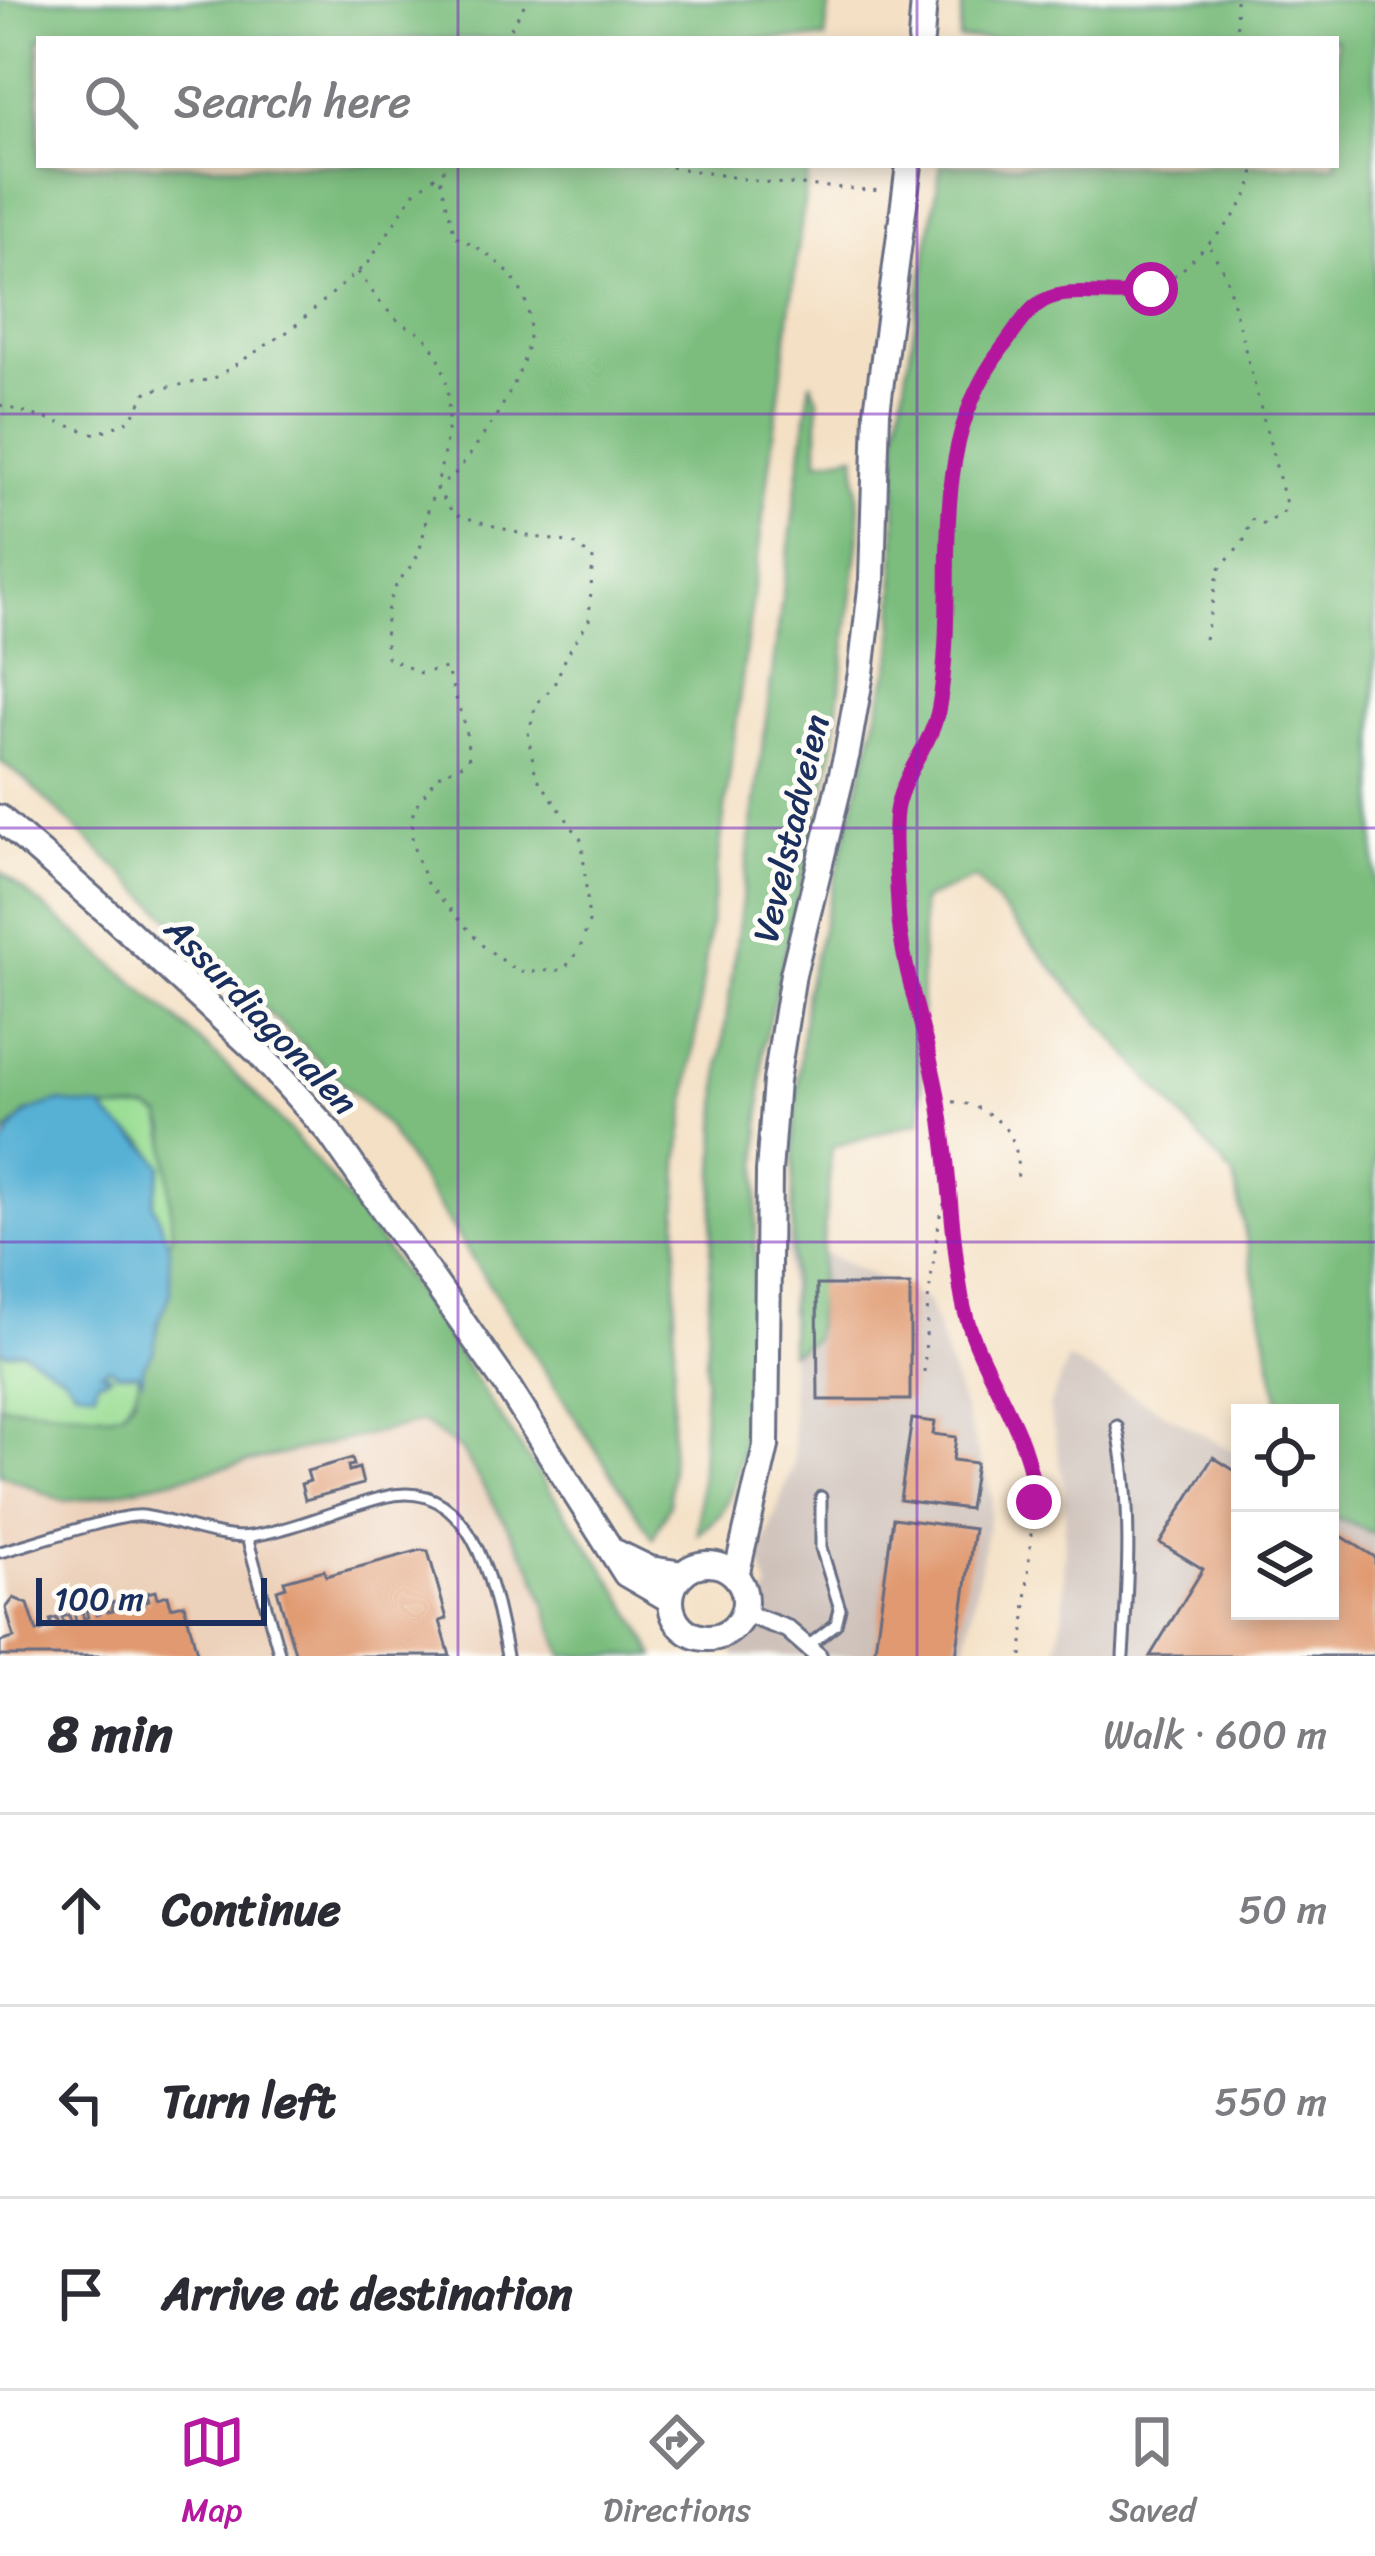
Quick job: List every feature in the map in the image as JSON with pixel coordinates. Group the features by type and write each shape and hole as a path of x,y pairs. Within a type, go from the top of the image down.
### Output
{"main road":[{"path":"921,36 924,0"},
{"name":"Vevelstadveien","path":"744,1613 746,1597 736,1576 761,1476 767,1429 770,1172 776,1081 793,974 847,753 861,673 872,580 877,412 909,168"},
{"name":"Assurdiagonalen","path":"0,818 258,1052 329,1132 483,1349 614,1551"},
{"name":"Vevelstadveien","path":"671,1600 751,1506"},
{"path":"614,1551 650,1569 722,1566 736,1576"},
{"path":"614,1551 626,1574 671,1600 675,1617 686,1630 714,1646 744,1613"},
{"path":"686,1630 688,1656"}],"street":[{"path":"744,1613 788,1629 813,1651"}],"lane":[{"path":"1117,1426 1126,1472 1124,1656"},
{"path":"0,1552 136,1515 247,1538 413,1492 439,1499 462,1523 483,1561 508,1656"},
{"path":"813,1651 836,1624 840,1609 820,1548 821,1496"},
{"path":"247,1538 280,1656"}],"path":[{"path":"507,36 527,0"},
{"path":"1236,0 1237,36"},
{"path":"0,405 97,434 131,420 147,391 213,379 290,331 358,272 414,194 446,168"},
{"path":"677,168 763,182 906,194"},
{"path":"1022,1656 1034,1493 1021,1445 964,1311 939,1102 899,918 898,801 939,710 946,647 950,501 964,416 988,366 1041,302 1064,293 1110,297 1142,293 1179,274 1208,247 1250,190 1254,168"},
{"path":"436,489 455,475 510,397 529,352 524,292 490,253 455,236 439,174"},
{"path":"1205,639 1219,569 1245,539 1251,519 1265,525 1286,504 1225,273 1208,247"},
{"path":"358,272 398,320 424,337 447,392 449,426 418,554 396,585 384,616 387,658 420,673 446,668 466,728 469,761 436,777 413,811 412,843 426,882 483,946 519,972 563,970 579,951 589,922 581,841 536,776 528,736 536,704 554,687 589,620 593,558 573,543 528,536 454,514 436,489"},
{"path":"939,1102 972,1104 998,1122 1016,1150 1018,1180"},
{"path":"924,1372 941,1208 952,1197"}],"shaded area":[{"path":"785,1235 928,1301 993,1498 964,1656 734,1656 733,1649 769,1590 759,1558 794,1463"},
{"path":"1068,1359 1231,1450 1231,1620 1339,1620 1339,1510 1375,1530 1375,1656 1055,1656 1064,1609 1065,1490 1049,1407"},
{"path":"422,1421 462,1451 533,1569 563,1656 0,1656 0,1474 63,1501 88,1499"}],"green space":[{"path":"0,0 830,0 825,36 36,36 36,168 809,168 679,1162 670,1504 653,1538 385,1124 0,761"},
{"path":"963,0 1375,0 1375,1534 1339,1519 1339,1404 1279,1404 1234,1177 975,878 922,900 921,1121 832,1147 814,1340 790,1353 794,1132 806,991 894,649 897,431 941,168 1339,168 1339,36 959,36"},
{"path":"811,381 818,399 818,461 855,454 860,526 832,756 763,1046 749,1411 736,1481 721,1514 698,1534 720,1066"},
{"path":"0,871 193,1035 254,1093 330,1177 432,1315 611,1579 655,1656 563,1656 533,1569 462,1451 422,1422 88,1499 63,1501 0,1474 0,1405 111,1415 134,1399 171,1292 168,1242 172,1236 166,1130 161,1116 148,1109 111,1110 59,1102 27,1112 0,1138"},
{"path":"103,1108 148,1108 161,1116 169,1156 172,1236 168,1242 153,1203 162,1166 145,1142 111,1122"},
{"path":"0,1349 23,1351 95,1392 97,1381 108,1378 101,1371 110,1367 118,1373 137,1373 140,1385 123,1411 111,1415 0,1405"}],"water":[{"path":"59,1102 103,1108 162,1166 153,1203 168,1242 171,1292 158,1321 154,1351 142,1368 142,1379 137,1373 118,1373 110,1367 101,1372 111,1375 97,1381 95,1392 75,1389 64,1376 21,1350 6,1353 0,1349 0,1149 23,1117"}],"building":[{"path":"817,1285 910,1285 910,1400 818,1400"},
{"path":"912,1419 935,1422 933,1434 956,1437 953,1460 976,1463 969,1509 900,1500"},
{"path":"1213,1457 1231,1468 1231,1620 1339,1620 1339,1535 1375,1557 1375,1656 1150,1656 1203,1569 1160,1543"},
{"path":"352,1458 349,1471 359,1468 363,1484 305,1500 301,1484 310,1481 307,1471"},
{"path":"893,1518 974,1529 956,1656 874,1656"},
{"path":"428,1551 447,1619 440,1621 450,1656 296,1656 277,1590 286,1587 284,1581 324,1570 326,1576"},
{"path":"155,1591 157,1598 168,1595 171,1607 184,1604 198,1656 0,1656 0,1642 14,1638 6,1608 14,1598 28,1604 37,1632 52,1627 50,1620 57,1618 59,1625 69,1615 71,1622 76,1621 74,1613 82,1611 84,1619 86,1610 94,1608 100,1614 98,1606 106,1604 108,1612 113,1611 111,1603 118,1601 120,1609 125,1607 123,1600 130,1598 132,1605 137,1604 135,1596 143,1594 145,1602 147,1593"}],"route":[{"path":"1034,1502 1021,1445 972,1334 962,1299 942,1118 899,918 896,809 939,710 953,467 974,390 1028,314 1046,298 1064,293 1127,296 1151,289"}]}
